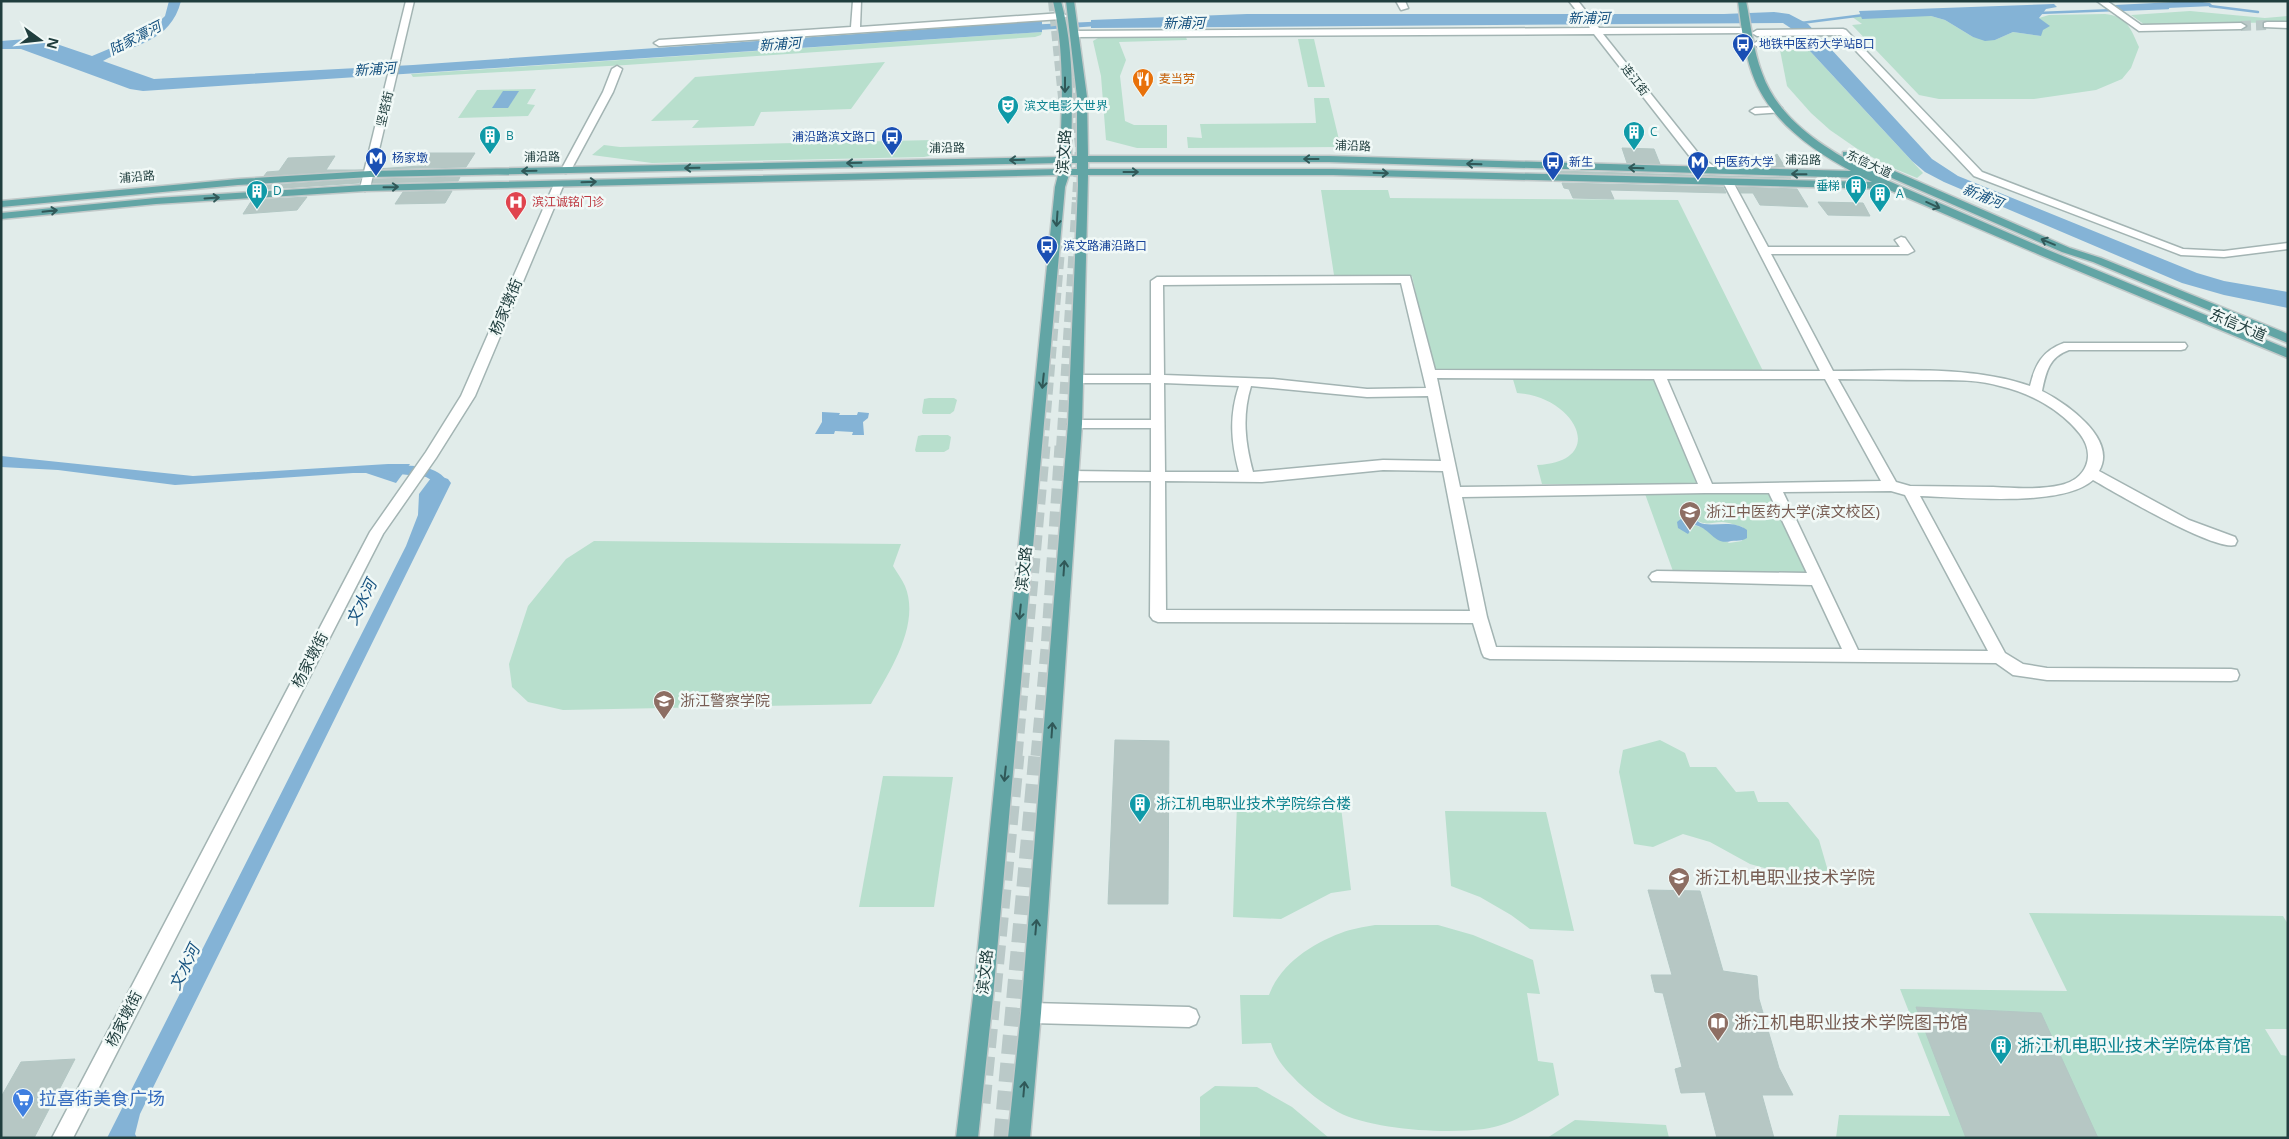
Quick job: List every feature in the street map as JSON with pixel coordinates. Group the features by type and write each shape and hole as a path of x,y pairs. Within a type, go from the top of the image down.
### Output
{"main road":[{"name":"滨文路","path":"968,1138 1054,265 1060,187 1065,165 1064,37 1058,1"},
{"name":"滨文路","path":"1019,1138 1031,1013 1075,424 1083,165 1082,97 1070,1"},
{"name":"东信大道","path":"1742,1 1749,8 1755,71 1762,88 1778,110 1808,138 1865,175 2040,251 2288,354"},
{"name":"东信大道","path":"1752,31 1767,80 1804,126 1842,152 1883,172 2288,347"},
{"name":"浦沿路","path":"1083,165 1329,159 1865,175 1883,172"},
{"name":"浦沿路","path":"1,204 238,182 370,174 1065,165"},
{"name":"浦沿路","path":"1,216 156,201 365,188 559,184 1065,165"},
{"path":"1065,165 1083,165"},
{"name":"浦沿路","path":"1083,165 1889,186"},
{"path":"1883,172 1889,186"},
{"name":"东信大道","path":"2066,250 2097,260 2288,339"},
{"name":"东信大道","path":"2040,251 2110,287 2288,364"}],"street":[{"name":"坚塔街","path":"365,188 370,174 410,1"},
{"path":"855,30 857,1"},
{"name":"连江街","path":"1573,1 1698,160 1714,171"},
{"path":"2101,1 2139,28 2241,26"},
{"path":"659,43 1062,16"},
{"path":"2267,25 2288,25"},
{"path":"1075,37 1595,30 1794,33 1815,41"},
{"path":"1752,31 1815,41 1843,32 1978,174 2180,252 2224,254 2288,246"},
{"path":"566,170 608,92 617,69"},
{"path":"1755,111 1778,110"},
{"path":"1690,170 1698,160"},
{"path":"1728,182 1829,375 1891,486"},
{"name":"杨家墩街","path":"62,1138 384,520 431,455 468,396 559,184"},
{"path":"1762,250 1908,251 1901,240"},
{"path":"1480,617 1158,616 1156,476 1157,281 1406,279 1430,374 1453,492 1480,617 1490,653 1999,657"},
{"path":"2035,394 2042,363 2056,349 2068,346 2181,346"},
{"path":"1430,374 1975,376 2002,381 2035,394 2065,411 2089,436 2096,454 2096,462 2092,473 2083,482 2052,492 1910,491 1891,486 1453,492"},
{"path":"1659,375 1706,489"},
{"path":"1077,379 1157,378 1273,383 1367,393 1434,392"},
{"path":"1246,383 1239,403 1236,429 1247,477"},
{"path":"1075,424 1157,424"},
{"path":"1071,476 1247,477 1383,465 1449,466"},
{"path":"2092,473 2184,524 2230,541"},
{"path":"1774,488 1853,656"},
{"path":"1910,491 1999,657 2019,670 2047,674 2231,675"},
{"path":"1657,577 1818,579"},
{"path":"1031,1013 1189,1017"}],"green space":[{"path":"2190,11 2265,18 2288,16 2288,22 2145,25 2131,15"},
{"path":"2105,14 2118,17 2127,24 2139,47 2131,68 2122,79 2096,90 2034,99 1939,99 1919,95 1852,25 1862,24 1851,16 1931,16 1945,20 1973,37 1995,40 2013,32 2041,36 2039,18 2049,15"},
{"path":"1042,32 1041,35 1035,37 626,65 413,77 411,74"},
{"path":"1186,37 1187,40 1119,42 1126,60 1120,76 1125,121 1134,125 1167,125 1167,148 1137,148 1106,140 1101,76 1093,41 1098,38"},
{"path":"1298,39 1314,39 1325,87 1308,87"},
{"path":"1780,50 1809,50 1923,173 1917,178 1888,166 1856,148 1830,130 1811,113 1787,86"},
{"path":"885,62 851,109 761,112 754,126 692,128 699,120 651,121 695,77"},
{"path":"536,89 527,104 535,105 528,116 458,118 477,90"},
{"path":"1314,98 1329,98 1340,144 1337,147 1188,148 1187,137 1202,138 1200,124 1316,123"},
{"path":"934,140 934,155 924,157 652,163 592,155 604,145 620,147"},
{"path":"1321,190 1388,190 1390,198 1678,200 1764,373 1433,370 1412,276 1334,275"},
{"path":"1512,376 1653,377 1697,485 1542,484 1537,465 1559,461 1572,453 1578,442 1576,429 1568,417 1555,406 1538,397 1517,393"},
{"path":"954,398 957,400 954,411 950,414 923,414 924,399"},
{"path":"948,435 951,437 949,449 944,452 916,452 918,436"},
{"path":"1644,491 1772,492 1810,575 1674,574","holes":["1694,518 1704,523 1725,522 1743,527 1742,541 1729,543 1705,528 1693,525 1691,527"]},
{"path":"594,541 901,544 893,566 905,586 909,601 909,616 901,648 871,704 563,710 528,702 512,687 509,664 528,606 566,559"},
{"path":"1660,740 1685,753 1690,767 1716,767 1736,792 1754,791 1758,802 1788,802 1819,840 1828,871 1807,873 1775,871 1750,864 1710,842 1683,834 1653,847 1634,844 1619,772 1623,750"},
{"path":"883,776 953,777 934,907 859,907"},
{"path":"1237,804 1341,807 1351,890 1331,893 1281,919 1233,917"},
{"path":"1445,811 1546,812 1574,931 1530,929 1511,915 1480,897 1451,886"},
{"path":"2029,913 2283,916 2288,924 2288,1029 2265,1029 2281,1055 2288,1056 2288,1138 1836,1138 1839,1115 1950,1116 1900,989 2067,991"},
{"path":"1375,925 1438,925 1473,935 1533,960 1540,994 1527,993 1538,1061 1553,1063 1559,1095 1514,1120 1484,1129 1430,1131 1389,1127 1352,1118 1320,1101 1286,1069 1277,1057 1271,1043 1242,1044 1240,995 1269,995 1281,974 1308,950 1341,933"},
{"path":"1215,1086 1257,1087 1292,1107 1329,1138 1200,1138 1200,1097"},
{"path":"1575,1120 1666,1125 1669,1138 1547,1138"}],"water":[{"path":"169,1 181,1 176,15 169,26 150,40 103,61 154,79 413,65 1042,21 1042,32 143,91 130,89 21,49 1,49 1,41 39,38 92,56 147,33 165,16"},
{"path":"2195,1 2210,3 2213,6 2122,10 2114,5"},
{"path":"2054,4 2057,7 2046,9 2039,18 2050,26 2043,30 2041,36 2013,32 1995,40 1985,41 1973,37 1945,20 1931,16 1862,19 1859,11"},
{"path":"1774,12 1789,14 1808,24 1932,159 1958,176 2197,273 2224,281 2288,292 2288,308 2224,295 2182,283 1944,182 1925,172 1912,161 1809,50 1792,29 1783,23 1091,28 1091,20 1247,14 1724,14"},
{"path":"503,91 519,91 508,108 492,108"},
{"path":"822,412 840,413 839,415 857,415 858,412 869,413 868,418 863,422 864,435 852,435 853,432 835,431 834,434 815,434 822,422"},
{"path":"1,456 193,476 410,464 396,483 366,473 353,473 175,485 58,470 1,467"},
{"path":"434,474 448,479 451,483 140,1114 135,1134 137,1138 107,1138 406,546 418,515 419,494"},
{"path":"1689,517 1704,524 1737,525 1747,530 1747,538 1725,542 1720,541 1704,529 1694,525 1688,534 1678,528 1677,522 1682,518"}],"building":[{"path":"1622,148 1654,149 1660,164 1627,163"},
{"path":"428,153 475,153 466,167 376,169 420,166"},
{"path":"1777,154 1785,167 1760,167 1761,164"},
{"path":"335,156 326,170 363,170 264,176 267,172 279,171 288,158"},
{"path":"1558,171 1791,178 1559,173"},
{"path":"460,177 458,181 373,183 374,179"},
{"path":"360,179 359,183 254,190 257,186"},
{"path":"1562,183 1723,187 1726,193 1610,190 1614,199 1573,198 1569,189 1564,188"},
{"path":"1738,187 1797,189 1808,207 1760,205 1753,193 1741,193"},
{"path":"452,191 445,203 395,204 403,192"},
{"path":"307,197 297,210 243,214 252,200"},
{"path":"1818,202 1863,203 1870,216 1828,215"},
{"name":"浙江机电职业技术学院综合楼","path":"1115,740 1169,741 1168,904 1108,904"},
{"path":"1648,890 1700,891 1723,971 1757,976 1759,999 1779,1068 1793,1095 1762,1095 1774,1138 1717,1138 1705,1092 1681,1093 1675,1069 1682,1067 1663,993 1655,992 1651,975 1672,975"},
{"name":"浙江机电职业技术学院体育馆","path":"1916,1007 2041,1013 2098,1138 1966,1138"},
{"name":"拉喜街美食广场","path":"75,1059 34,1138 1,1138 1,1097 21,1062"}],"waterway":[{"path":"2210,6 2258,12"},
{"path":"2038,13 2168,8"},
{"path":"1801,23 1864,15"},
{"name":"新浦河","path":"1025,28 1109,23"},
{"name":"文水河","path":"387,469 429,473 440,480 436,487"}],"tunnel":[{"path":"1053,1 1064,107"},
{"path":"2241,26 2267,25"},
{"path":"1070,63 1080,146 1077,200"},
{"path":"1062,448 1078,198"},
{"path":"1042,448 1060,239"},
{"path":"1015,756 1043,446"},
{"path":"1038,756 1048,649 1062,446"},
{"path":"981,1103 1015,755"},
{"path":"1003,1138 1038,755"}],"place":[{"name":"地铁中医药大学站B口","path":"1743,63"},
{"name":"麦当劳","path":"1143,98"},
{"name":"滨文电影大世界","path":"1008,125"},
{"name":"C","path":"1634,151"},
{"name":"B","path":"490,155"},
{"name":"浦沿路滨文路口","path":"892,156"},
{"name":"杨家墩","path":"376,177"},
{"name":"新生","path":"1553,181"},
{"name":"中医药大学","path":"1698,181"},
{"name":"垂梯","path":"1856,205"},
{"name":"D","path":"257,210"},
{"name":"A","path":"1880,213"},
{"name":"滨江诚铭门诊","path":"516,221"},
{"name":"滨文路浦沿路口","path":"1047,265"},
{"name":"浙江中医药大学(滨文校区)","path":"1690,531"},
{"name":"浙江警察学院","path":"664,720"},
{"name":"浙江机电职业技术学院综合楼","path":"1140,823"},
{"name":"浙江机电职业技术学院","path":"1679,897"},
{"name":"浙江机电职业技术学院图书馆","path":"1718,1042"},
{"name":"浙江机电职业技术学院体育馆","path":"2001,1065"},
{"name":"拉喜街美食广场","path":"23,1118"}],"water label":[{"name":"陆家潭河","path":"135,38"}]}
